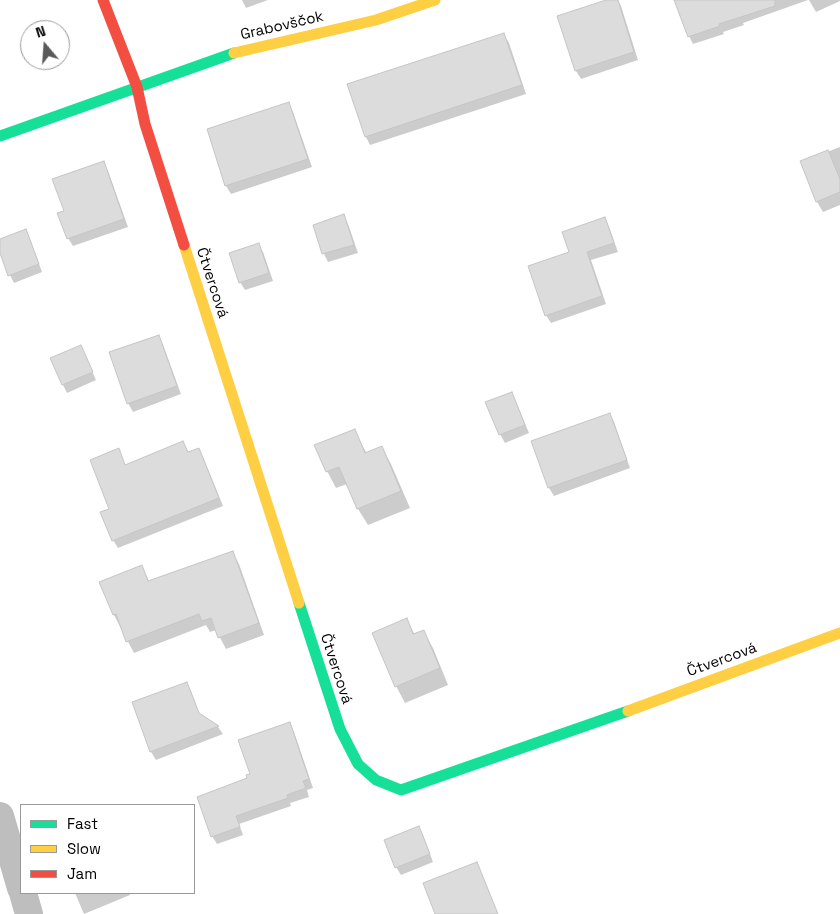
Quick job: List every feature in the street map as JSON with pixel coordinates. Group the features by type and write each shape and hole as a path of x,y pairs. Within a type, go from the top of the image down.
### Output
{"street":[{"path":"103,0 137,87"},
{"name":"Grabovščok","path":"0,136 240,51 376,20 435,0"},
{"name":"Čtvercová","path":"137,87 145,124 340,729 358,764 376,780 401,790 588,726 840,633"},
{"path":"0,816 20,885"},
{"path":"23,894 29,914"}],"building":[{"path":"606,0 618,0 634,52 575,71 557,16"},
{"path":"674,0 775,0 775,6 719,24 720,26 688,37"},
{"path":"504,33 522,85 365,137 347,84"},
{"path":"289,102 308,159 225,186 207,129"},
{"path":"828,150 840,179 840,192 816,202 800,161"},
{"path":"104,161 124,219 67,239 57,213 64,211 52,179"},
{"path":"344,214 354,245 322,254 313,225"},
{"path":"605,217 614,243 587,252 602,296 545,316 528,266 569,252 562,232"},
{"path":"26,229 39,264 8,276 0,253 0,239"},
{"path":"259,243 269,273 239,283 229,253"},
{"path":"159,335 177,386 127,404 109,352"},
{"path":"81,345 93,372 62,385 50,358"},
{"path":"512,392 525,425 499,435 485,402"},
{"path":"610,413 627,460 548,488 531,441"},
{"path":"355,429 365,453 382,446 401,491 357,509 339,467 326,472 314,445"},
{"path":"183,441 188,452 199,448 219,498 112,541 100,512 109,509 90,460 119,448 125,465"},
{"path":"233,551 259,623 218,638 211,618 202,621 199,614 126,642 116,614 113,615 99,582 142,565 148,581"},
{"path":"407,618 413,634 424,630 440,668 395,687 372,633"},
{"path":"187,682 199,713 219,726 150,752 132,702"},
{"path":"290,722 309,779 303,781 306,788 287,795 288,798 236,816 240,827 211,837 197,797 247,778 246,775 250,774 238,740"},
{"path":"419,826 430,854 395,868 384,840"},
{"path":"477,862 498,914 435,914 423,883"}],"traffic: fast":[{"path":"0,136 234,53"},
{"path":"299,603 340,729 358,764 376,780 401,790 628,711"}],"traffic: slow":[{"path":"234,53 376,20 435,0"},
{"path":"184,245 299,603"},
{"path":"628,711 840,633"}],"traffic: jam":[{"path":"103,0 137,87 145,124 184,245"}]}
